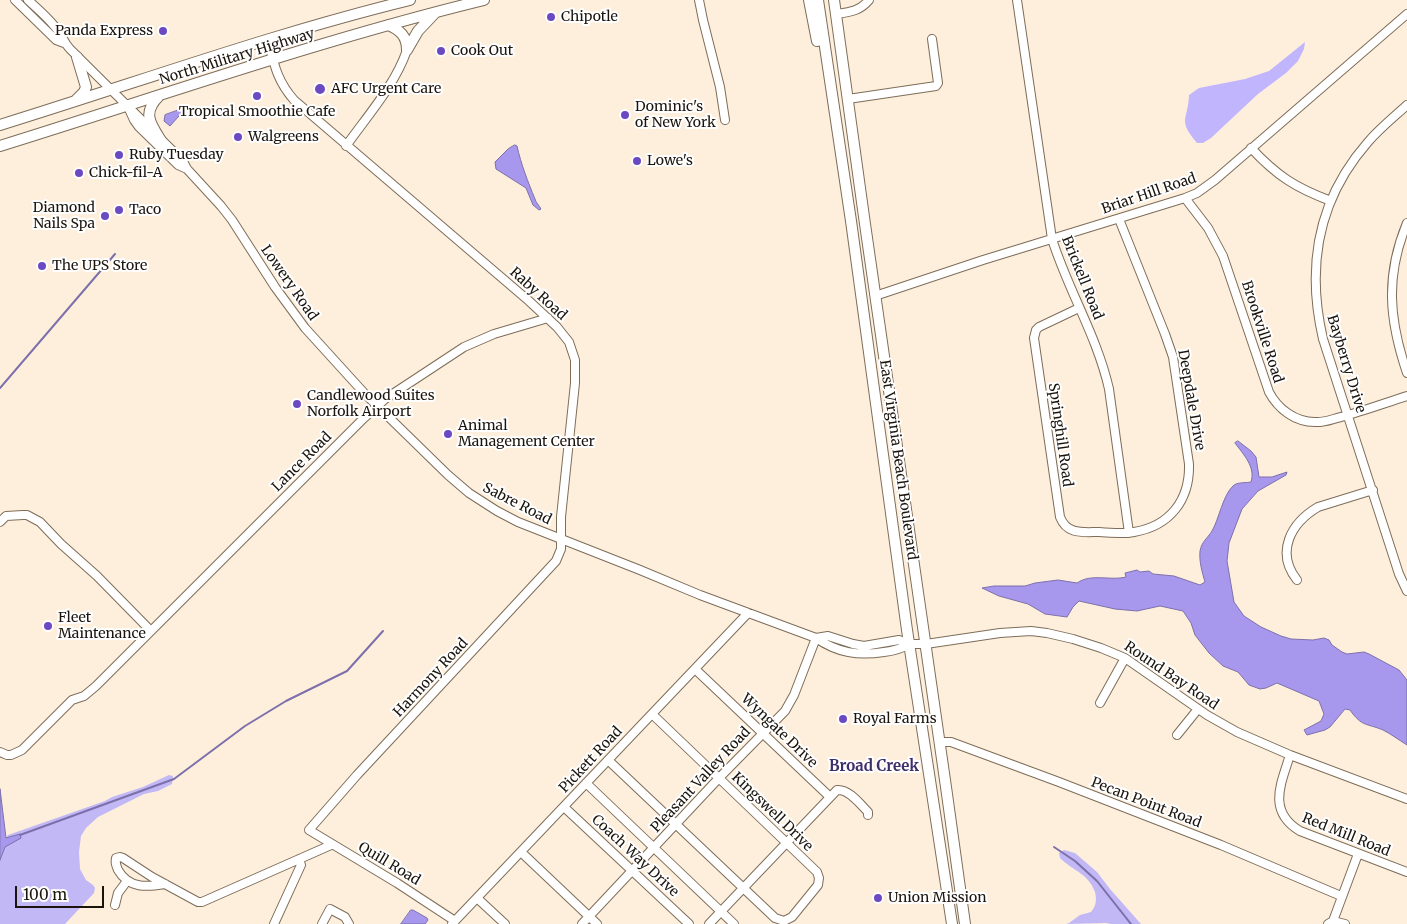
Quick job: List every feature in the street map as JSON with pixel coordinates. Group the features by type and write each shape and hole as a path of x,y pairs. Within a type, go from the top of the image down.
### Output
{"main road":[{"name":"North Military Highway","path":"0,125 268,40 410,0"},
{"name":"North Military Highway","path":"0,146 388,25 484,0"},
{"path":"809,0 817,41 828,76"},
{"name":"East Virginia Beach Boulevard","path":"818,0 952,924"},
{"name":"East Virginia Beach Boulevard","path":"834,0 965,924"},
{"path":"836,14 838,0"},
{"path":"407,50 425,22 438,12"},
{"path":"388,25 403,34 407,50"},
{"path":"74,102 84,92 86,87 77,56"},
{"path":"160,95 148,112 153,129 160,138"}],"street":[{"name":"Lowery Road","path":"15,0 56,40 64,43"},
{"name":"Lowery Road","path":"28,0 59,32 64,43 183,161 187,169 216,199 305,328 377,406"},
{"path":"699,0 720,87 725,120"},
{"path":"836,14 857,10 869,0"},
{"name":"Brickell Road","path":"1017,0 1052,239 1058,258 1099,352 1109,389 1129,533"},
{"name":"Briar Hill Road","path":"875,296 1185,198 1206,187 1407,14"},
{"path":"848,99 936,86 938,83 932,39"},
{"name":"Raby Road","path":"268,40 278,77 286,92 294,100 461,242 565,335 569,342 575,371 561,517 561,539"},
{"path":"346,146 391,83 407,50"},
{"name":"Lowery Road","path":"127,105 139,127 178,166 187,169"},
{"name":"Bayberry Drive","path":"1407,105 1381,128 1346,170 1331,201 1320,233 1315,282 1316,303 1323,339 1407,591"},
{"path":"1251,148 1283,179 1312,194 1331,201"},
{"name":"Brookville Road","path":"1185,198 1208,228 1223,256 1268,392 1272,399 1285,411 1306,421 1322,422 1407,396"},
{"name":"Deepdale Drive","path":"1119,219 1173,358 1189,464 1186,491 1170,516 1154,527 1129,533"},
{"path":"1407,223 1394,266 1392,301 1396,336 1407,373"},
{"name":"Springhill Road","path":"1079,308 1039,327 1034,338 1060,517 1065,526 1073,531 1129,533"},
{"name":"Lance Road","path":"0,752 11,755 22,750 72,700 84,696 96,686 385,399 464,347 494,334 548,318"},
{"name":"Sabre Road","path":"377,406 469,493 518,522 561,539"},
{"path":"1297,580 1289,568 1287,552 1289,538 1296,525 1318,507 1373,490"},
{"path":"0,522 6,516 23,515 27,515 40,522 151,631"},
{"path":"561,539 816,638 828,636 864,646 898,640 910,644"},
{"name":"Harmony Road","path":"309,830 364,768 550,570 559,556 561,539"},
{"name":"Pickett Road","path":"454,923 748,613"},
{"name":"Round Bay Road","path":"910,644 926,644 1000,633 1031,632 1047,633 1107,650 1125,658 1198,709 1237,732 1290,755 1407,799"},
{"name":"Pleasant Valley Road","path":"582,924 789,705 816,638"},
{"path":"1100,703 1125,658"},
{"name":"Wyngate Drive","path":"695,668 830,797"},
{"path":"1177,735 1198,709"},
{"name":"Kingswell Drive","path":"652,714 818,874 819,882 814,890 792,917 784,921 775,918 742,888"},
{"name":"Pecan Point Road","path":"940,742 952,742 1059,782 1221,845 1341,896"},
{"name":"Red Mill Road","path":"1290,755 1279,792 1279,801 1282,814 1292,827 1407,872"},
{"path":"608,760 742,888"},
{"path":"586,784 734,924"},
{"path":"709,924 837,790 844,790 868,814"},
{"name":"Coach Way Drive","path":"564,807 689,924"},
{"name":"Quill Road","path":"309,830 396,883 454,923"},
{"path":"166,884 147,887 127,881 120,873 115,861 118,857 123,858 198,902 202,902 332,845"},
{"path":"521,852 597,924"},
{"path":"1345,924 1331,922 1358,854"},
{"path":"274,924 301,865 299,859"},
{"path":"114,906 118,893 127,881"},
{"path":"478,898 505,924"},
{"path":"322,924 330,909 345,917 349,924"}],"shaded area":[{"path":"1305,42 1298,61 1286,73 1258,94 1211,138 1203,143 1197,143 1185,124 1189,95 1199,88 1245,79 1269,71"},
{"path":"187,107 170,126 164,121 165,115"},
{"path":"515,145 517,146 535,200 541,209 539,210 533,205 526,188 496,169 495,162"},
{"path":"1238,441 1256,457 1259,477 1272,477 1287,472 1286,475 1258,491 1242,509 1229,543 1227,561 1234,602 1244,616 1261,627 1281,636 1291,639 1313,640 1324,638 1342,652 1347,654 1364,652 1399,670 1407,680 1407,745 1383,730 1361,722 1350,710 1345,709 1330,727 1307,735 1304,730 1321,721 1324,714 1319,701 1277,683 1260,689 1249,685 1238,672 1223,666 1209,653 1195,635 1191,623 1183,611 1160,606 1137,611 1115,609 1079,601 1067,617 1045,614 1028,604 999,596 982,588 1025,586 1058,580 1077,583 1088,578 1126,577 1125,573 1137,570 1174,576 1200,585 1205,582 1200,563 1201,548 1203,542 1215,526 1226,495 1234,485 1251,482 1252,471 1245,456 1235,443"},
{"path":"169,775 173,776 172,784 158,791 144,794 98,817 86,828 81,836 79,852 80,869 86,880 95,888 94,893 65,924 0,924 0,860 8,835 143,787"},
{"path":"0,789 6,838 20,834 21,838 5,847 0,860"},
{"path":"1064,850 1075,853 1097,872 1141,924 1066,924 1080,915 1091,912 1096,898 1095,892 1088,880 1060,858 1059,853"},
{"path":"411,910 427,918 428,920 425,924 401,924"}],"waterway":[{"path":"0,388 115,254"},
{"path":"20,835 174,779 245,726 286,701 347,671 383,631"},
{"path":"1054,847 1075,861 1097,881 1131,924"}],"place":[{"name":"Chipotle","path":"551,17"},
{"name":"Panda Express","path":"163,31"},
{"name":"Cook Out","path":"441,51"},
{"name":"AFC Urgent Care","path":"320,89"},
{"name":"Tropical Smoothie Cafe","path":"257,96"},
{"name":"Dominic's of New York","path":"625,115"},
{"name":"Walgreens","path":"238,137"},
{"name":"Ruby Tuesday","path":"119,155"},
{"name":"Lowe's","path":"637,161"},
{"name":"Chick-fil-A","path":"79,173"},
{"name":"Taco","path":"119,210"},
{"name":"Diamond Nails Spa","path":"105,216"},
{"name":"The UPS Store","path":"42,266"},
{"name":"Candlewood Suites Norfolk Airport","path":"297,404"},
{"name":"Animal Management Center","path":"448,434"},
{"name":"Fleet Maintenance","path":"48,626"},
{"name":"Royal Farms","path":"843,719"},
{"name":"Union Mission","path":"878,898"}],"district":[{"name":"Broad Creek","path":"874,767"}]}
